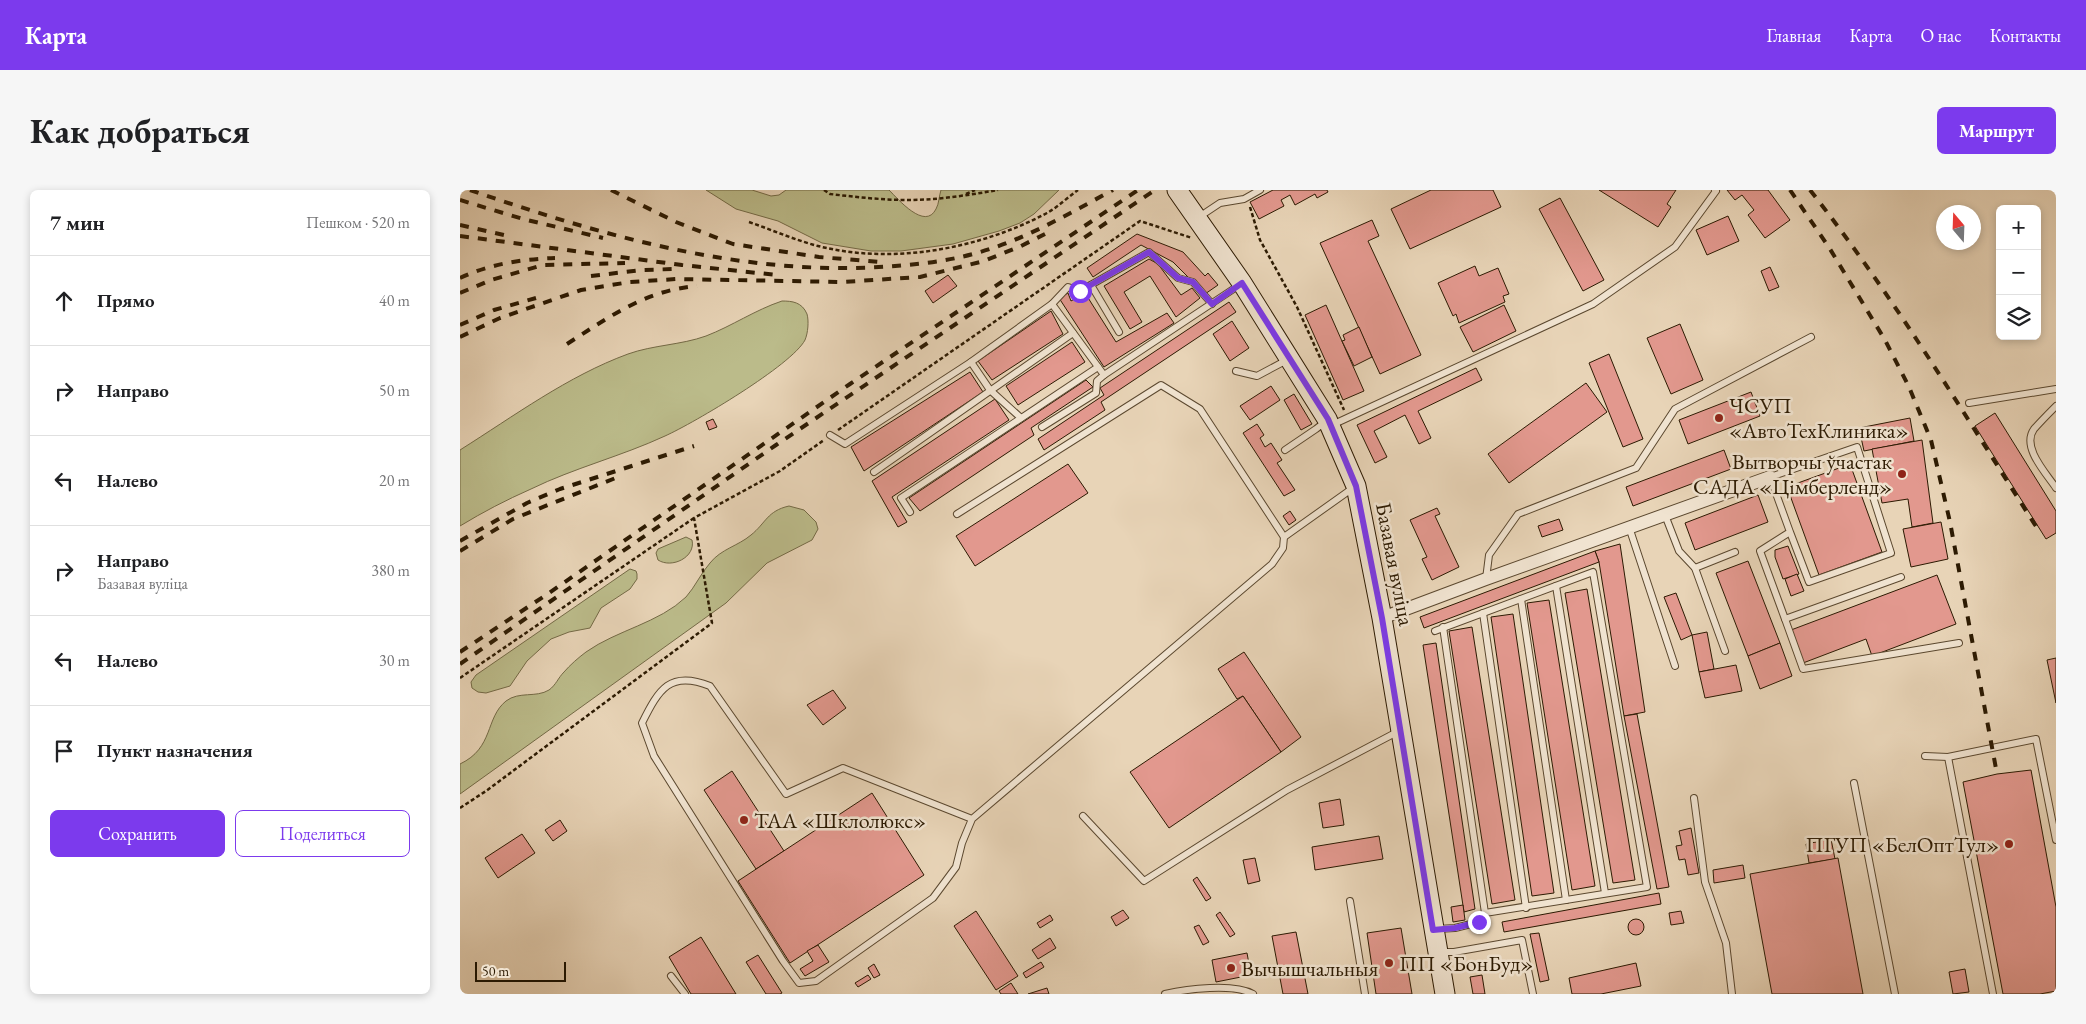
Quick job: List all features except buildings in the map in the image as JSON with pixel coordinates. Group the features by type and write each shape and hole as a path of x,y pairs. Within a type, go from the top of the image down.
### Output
{"street":[{"name":"Базавая вуліца","path":"1177,190 1242,283 1290,358 1335,420 1356,486 1382,618 1444,994"},
{"path":"1382,618 1770,476"}],"lane":[{"path":"1198,218 1220,203 1244,199 1260,190"},
{"path":"1284,450 1316,429 1335,420 1593,304 1675,246 1716,191 1714,190"},
{"path":"830,436 846,444 971,362 1052,304 1068,287 1080,291 1149,252 1178,278 1193,282 1212,304"},
{"path":"1042,427 1096,393 1097,381 1104,374 1242,283"},
{"path":"1091,285 1119,332"},
{"path":"1052,304 1104,374"},
{"path":"874,472 1073,333"},
{"path":"1486,579 1489,555 1518,514 1636,468 1675,409 1811,338"},
{"path":"1236,371 1257,376 1290,358"},
{"path":"971,362 990,390 1021,418"},
{"path":"910,512 901,498 1098,367"},
{"path":"957,514 1162,385 1200,409 1284,537 1283,548 1272,564 972,819 962,842 956,867 934,898 816,981 799,983 783,961 654,756 642,722 654,698 666,686 682,679 697,680 710,686 786,794 843,768 972,819"},
{"path":"1969,403 2056,389"},
{"path":"2056,406 2033,430 2031,438 2031,449 2056,488"},
{"path":"1857,447 1891,553 1809,582 1790,532 1770,476 1857,447"},
{"path":"1284,537 1356,486"},
{"path":"1665,515 1679,551 1695,568 1725,651"},
{"path":"1629,527 1675,666"},
{"path":"1790,532 1760,551 1803,669 1959,643"},
{"path":"1695,568 1735,552"},
{"path":"1435,631 1593,572 1646,887 1526,908 1485,913"},
{"path":"1785,619 1901,577"},
{"path":"1556,586 1605,893"},
{"path":"1521,599 1566,900"},
{"path":"1483,613 1526,908"},
{"path":"1433,930 1455,928 1479,922 1485,913 1443,627"},
{"path":"1083,816 1144,881 1287,790 1400,731"},
{"path":"1926,756 1948,757 2036,740 2056,840"},
{"path":"1948,757 1993,994"},
{"path":"1854,783 1895,994"},
{"path":"1694,798 1706,882 1726,943 1732,994"},
{"path":"1350,901 1365,994"},
{"path":"1437,953 1454,952 1522,940 1533,994"},
{"path":"671,976 685,994"},
{"path":"1165,994 1177,991 1222,988 1245,990 1253,994"}],"path":[{"path":"824,190 830,194 911,200 963,196 998,190"},
{"path":"963,196 976,190"},
{"path":"749,222 818,246 874,254 892,254 950,248 994,237 1049,212 1078,190"},
{"path":"1244,199 1250,207 1260,240 1297,307 1335,420"},
{"path":"460,678 694,518 780,471 1140,221 1192,238 1198,218"},
{"path":"460,808 486,791 712,624 694,518"}],"green space":[{"path":"706,190 752,190 771,196 779,195 786,190 889,190 905,206 925,217 931,215 936,209 941,190 1059,190 1034,214 1020,223 999,231 953,244 901,251 871,251 822,243 778,221 736,209"},
{"path":"782,301 796,303 805,310 808,320 807,334 805,340 796,351 763,378 719,407 665,436 547,482 486,511 460,526 460,450 563,385 606,363 638,351 706,336"},
{"path":"789,506 804,510 816,522 818,529 812,540 767,563 726,603 460,794 460,764 479,750 499,708 506,701 516,696 539,694 549,690 577,659 598,644 651,620 675,606 686,597 714,558 751,535 771,514"},
{"path":"686,537 692,540 692,546 687,556 682,560 670,563 658,560 656,553 658,549"},
{"path":"630,569 636,571 637,579 630,589 601,608 590,628 569,632 551,639 527,661 510,686 486,693 478,692 472,688 471,682 476,675"}],"railway":[{"path":"470,190 573,223 679,250 732,260 786,266 840,268 914,264 944,260 992,249 1062,217 1113,190"},
{"path":"611,190 676,222 733,244 819,257 879,262"},
{"path":"460,652 549,593 850,384 1138,190"},
{"path":"460,664 776,445 1155,190"},
{"path":"1790,190 1830,249 1885,340 1909,387 1931,440 1950,522 1997,774"},
{"path":"1810,190 1900,315 2039,531"},
{"path":"460,200 523,219 603,238"},
{"path":"460,225 504,235"},
{"path":"460,337 500,318 581,290 630,282 676,279 842,282 920,277 984,261 1045,234"},
{"path":"460,236 682,265 777,275"},
{"path":"460,278 506,263 555,258"},
{"path":"460,293 491,280 543,265 625,263"},
{"path":"591,276 642,270 675,269"},
{"path":"567,344 629,306 661,293 697,286"},
{"path":"460,325 494,310 536,298"},
{"path":"460,541 527,503 560,489 694,446"},
{"path":"460,551 513,519 618,477"}],"place":[{"name":"ЧСУП «АвтоТехКлиника»","path":"1719,418"},
{"name":"Вытворчы ўчастак САДА «Цімберленд»","path":"1902,474"},
{"name":"ТАА «Шклолюкс»","path":"744,820"},
{"name":"ПГУП «БелОптТул»","path":"2009,844"},
{"name":"ПП «БонБуд»","path":"1389,963"},
{"name":"Вычышчальныя","path":"1231,968"}],"route":[{"path":"1080,291 1149,252 1178,278 1193,282 1212,304 1242,283 1290,358 1328,419 1356,486 1382,618 1433,930 1455,928 1479,922"}]}
